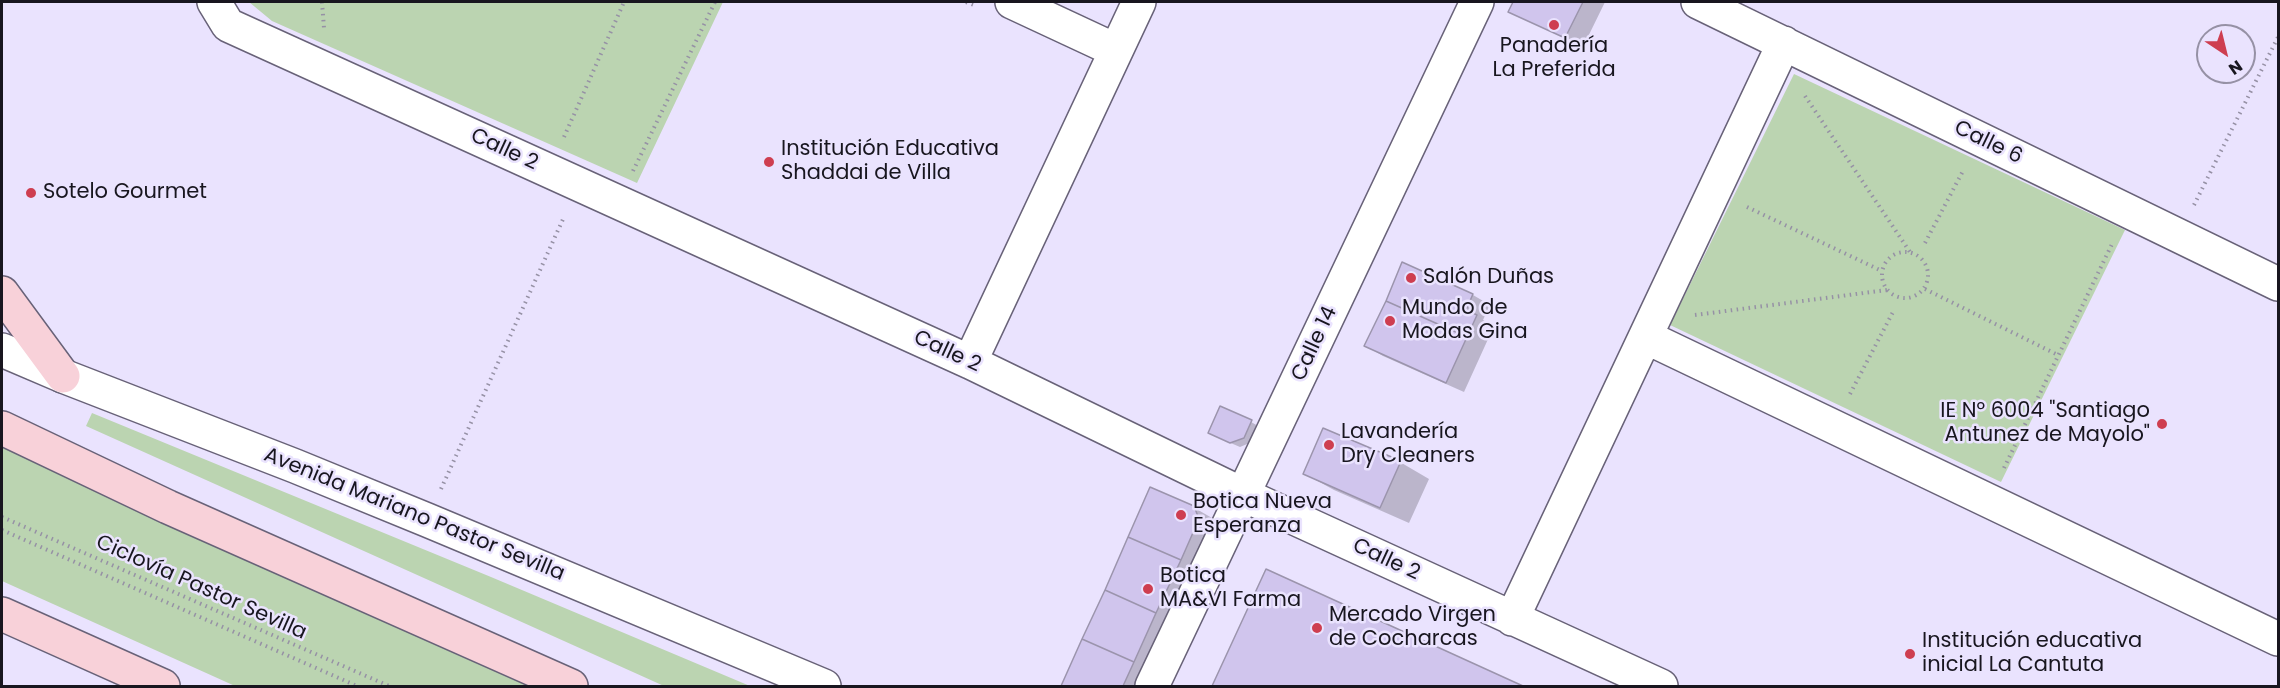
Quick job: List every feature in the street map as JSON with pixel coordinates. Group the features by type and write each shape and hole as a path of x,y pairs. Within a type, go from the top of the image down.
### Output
{"main road":[{"path":"2,293 63,376"},
{"path":"2,428 168,507 571,687"},
{"path":"2,614 163,687"}],"street":[{"path":"1012,2 1114,50"},
{"path":"970,362 1114,50 1139,2"},
{"name":"Calle 14","path":"1152,687 1478,2"},
{"name":"Calle 6","path":"1698,2 2278,284"},
{"name":"Calle 2","path":"221,13 549,171 970,362 1244,495 1661,687"},
{"path":"1512,620 1784,43"},
{"path":"1646,337 2278,639"},
{"name":"Avenida Mariano Pastor Sevilla","path":"2,350 63,376 295,465 824,687"}],"path":[{"path":"549,171 624,2"},
{"path":"618,202 715,2"},
{"path":"966,2 977,6"},
{"path":"2178,235 2278,37"},
{"path":"1784,43 1795,81 1910,252"},
{"path":"1925,243 1967,163"},
{"path":"427,520 579,184"},
{"path":"1737,202 1882,271"},
{"path":"2002,471 2117,235"},
{"path":"1900,252 1910,252 1925,262 1929,271 1928,280 1918,295 1902,298 1893,296 1883,285 1882,271 1892,256 1900,252"},
{"path":"1924,289 2058,355"},
{"path":"1646,337 1681,317 1887,290"},
{"path":"1848,397 1893,312"},
{"name":"Ciclovía Pastor Sevilla","path":"2,517 389,687"},
{"path":"2,530 357,687"}],"green space":[{"path":"249,2 723,2 637,183 272,21"},
{"path":"1794,74 2125,230 2001,482 1670,325"},
{"path":"92,413 750,686 664,686 86,426"},
{"path":"2,441 538,686 235,686 2,581"}],"building":[{"name":"Panadería La Preferida","path":"1513,2 1583,2 1565,38 1508,12"},
{"path":"1402,262 1473,294 1466,310 1477,315 1467,337 1386,301"},
{"path":"1386,301 1467,337 1446,383 1364,346"},
{"path":"1220,406 1252,420 1244,438 1230,443 1208,433"},
{"path":"1323,428 1401,461 1380,508 1303,474"},
{"path":"1150,487 1194,506 1199,519 1181,560 1128,537"},
{"path":"1128,537 1181,560 1156,613 1105,590"},
{"name":"Mercado Virgen de Cocharcas","path":"1266,569 1523,686 1212,686"},
{"path":"1105,590 1156,613 1134,662 1082,639"},
{"path":"1082,639 1134,662 1123,686 1061,686"}],"place":[{"name":"Panadería La Preferida","path":"1554,25"},
{"name":"Institución Educativa Shaddai de Villa","path":"769,162"},
{"name":"Sotelo Gourmet","path":"31,193"},
{"name":"Salón Duñas","path":"1411,278"},
{"name":"Mundo de Modas Gina","path":"1390,321"},
{"name":"IE N° 6004 \"Santiago Antunez de Mayolo\"","path":"2162,424"},
{"name":"Lavandería Dry Cleaners","path":"1329,445"},
{"name":"Botica Nueva Esperanza","path":"1181,515"},
{"name":"Botica MA&VI Farma","path":"1148,589"},
{"name":"Mercado Virgen de Cocharcas","path":"1317,628"},
{"name":"Institución educativa inicial La Cantuta","path":"1910,654"}]}
